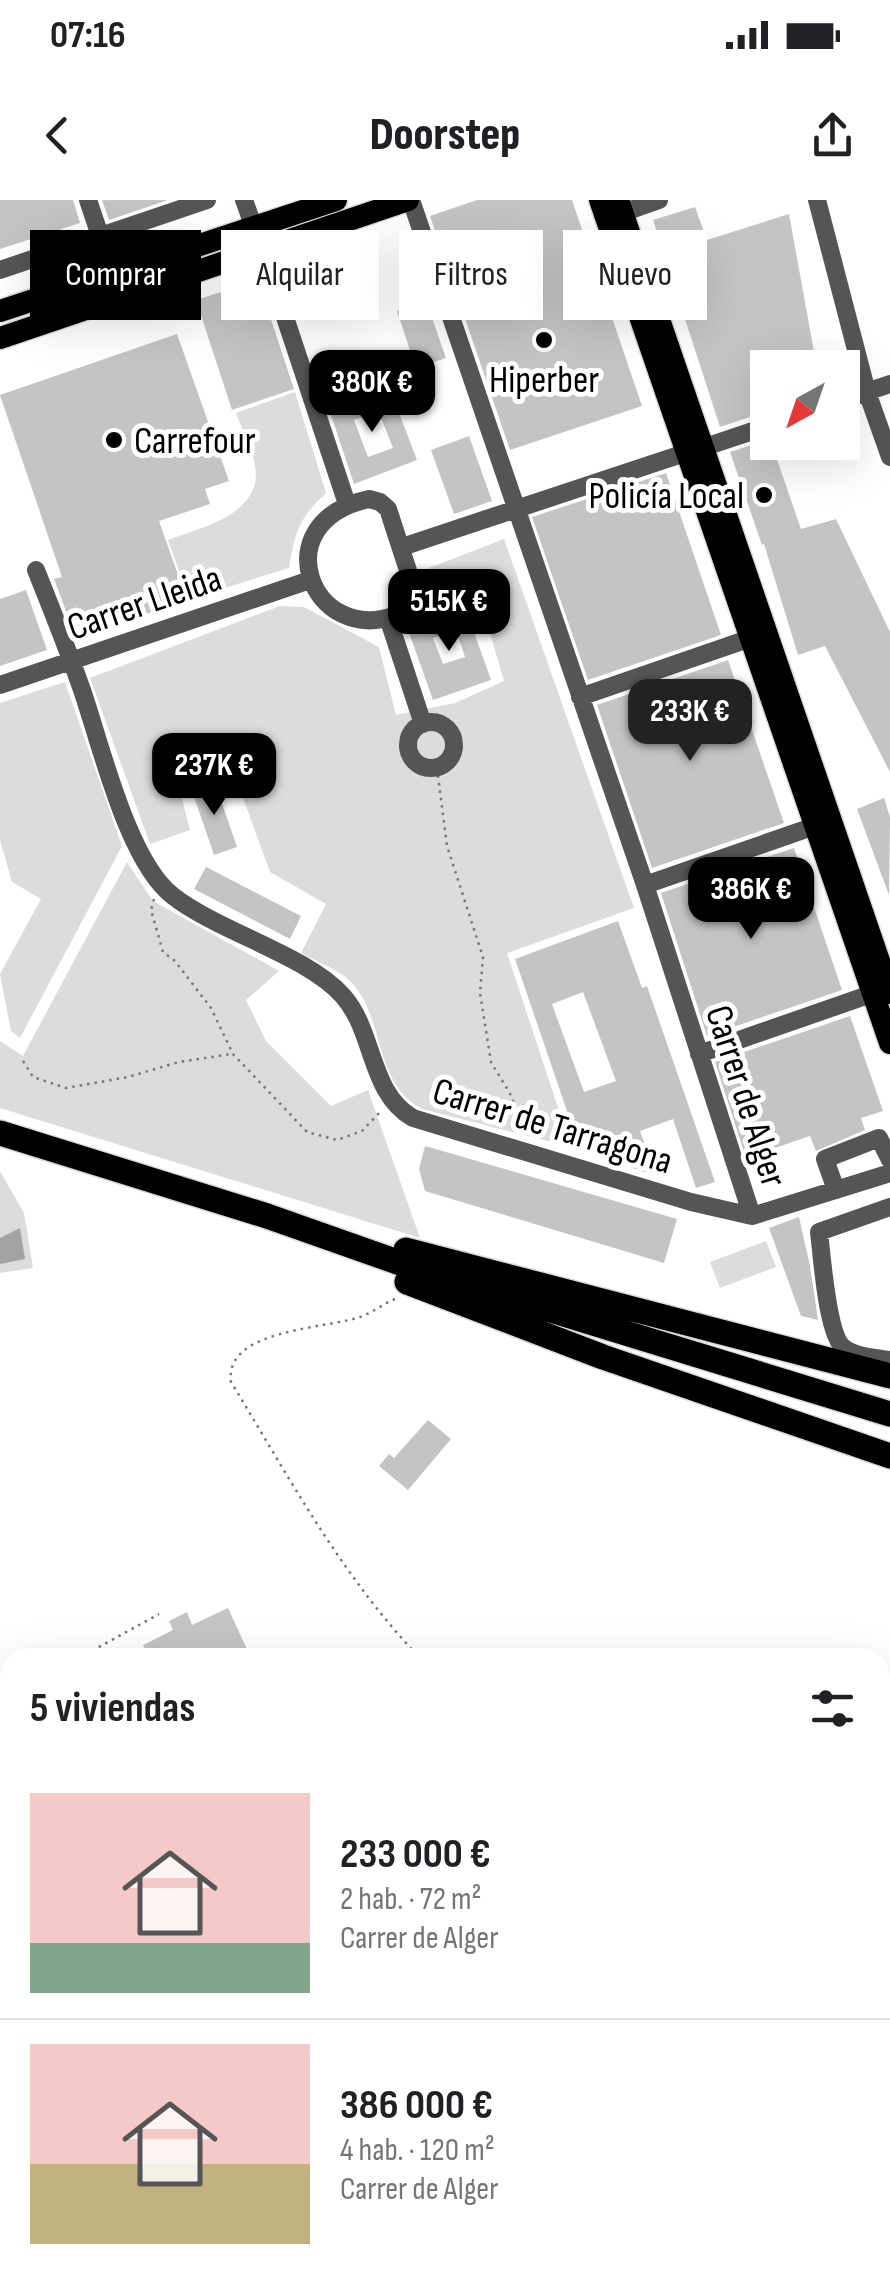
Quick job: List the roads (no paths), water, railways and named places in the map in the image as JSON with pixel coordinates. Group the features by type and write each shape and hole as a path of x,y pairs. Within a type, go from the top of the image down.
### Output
{"highway":[{"path":"0,1133 267,1216 890,1376"},
{"path":"0,1146 422,1280 890,1414"},
{"path":"267,1216 602,1357 890,1456"}],"main road":[{"path":"274,230 336,200"},
{"path":"290,230 410,200"},
{"path":"600,200 697,450 751,638 815,826 882,993"},
{"path":"620,206 697,450 882,993 890,1043"},
{"path":"0,338 221,252"},
{"path":"0,311 30,301"}],"street":[{"path":"88,200 97,230"},
{"path":"123,230 208,200"},
{"path":"244,200 255,230"},
{"name":"Carrer de Alger","path":"410,200 645,884 752,1216"},
{"path":"817,200 867,392 890,457"},
{"path":"620,206 653,201"},
{"path":"0,270 30,260"},
{"path":"285,320 347,504"},
{"path":"860,394 890,384"},
{"path":"402,547 750,432"},
{"path":"369,499 380,502 388,509 402,547 416,594 414,604 406,612 388,618 358,619 337,612 310,580 309,545 331,512 347,504 369,499"},
{"name":"Carrer de Tarragona","path":"36,570 130,830 158,883 192,909 314,974 342,994 354,1009 391,1100 414,1118 710,1207 752,1216"},
{"name":"Carrer Lleida","path":"0,685 310,580"},
{"path":"388,618 422,724"},
{"path":"580,697 751,638"},
{"path":"422,724 444,726 452,738 452,753 437,768 422,767 410,756 408,741 422,724"},
{"path":"645,884 815,826"},
{"path":"700,1054 882,993"},
{"path":"836,1190 826,1159 879,1138 890,1160"},
{"path":"752,1216 890,1173"},
{"name":"Carrer de Tarragona","path":"710,1207 723,1202 741,1182"},
{"path":"890,1207 818,1232 823,1284 838,1344 847,1351 890,1360"}],"place":[{"name":"Hiperber","path":"544,340"},
{"name":"Carrefour","path":"114,440"},
{"name":"Policía Local","path":"764,495"}]}
